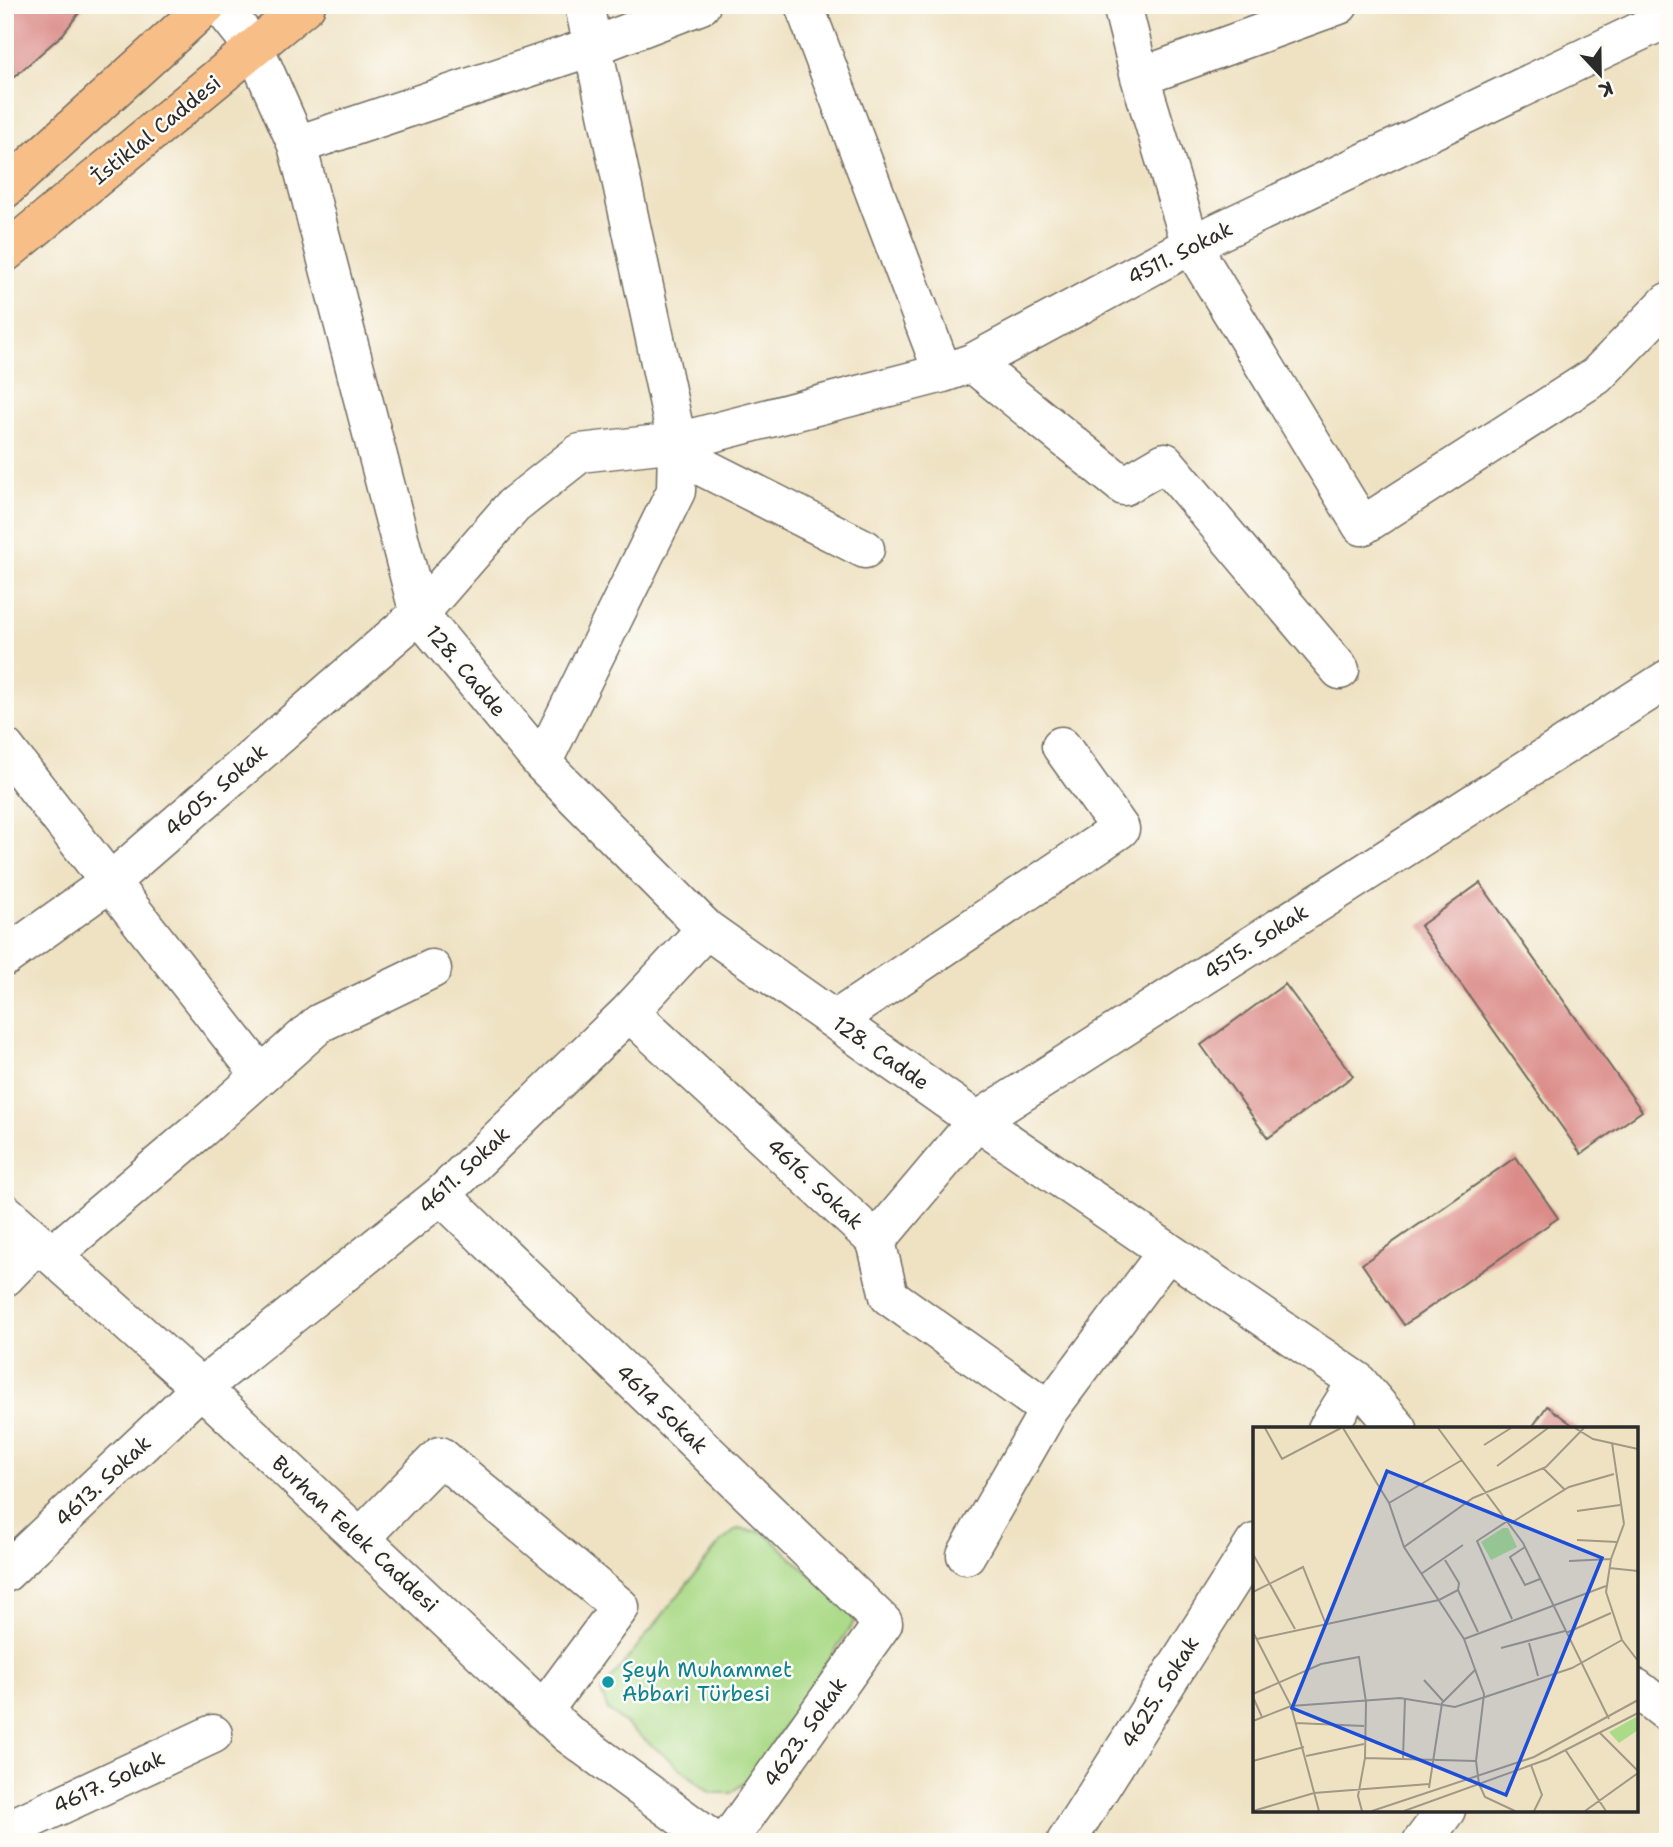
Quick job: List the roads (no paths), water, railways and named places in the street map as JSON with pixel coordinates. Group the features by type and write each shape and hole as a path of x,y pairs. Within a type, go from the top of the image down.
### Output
{"main road":[{"path":"5,189 208,5"},
{"name":"İstiklal Caddesi","path":"5,253 306,5"}],"street":[{"path":"220,5 255,49 297,145 419,614"},
{"path":"542,763 676,491 677,448 584,5"},
{"path":"297,145 594,46 701,5"},
{"path":"804,5 957,368 1124,486 1165,462 1340,670"},
{"path":"1122,5 1140,77 1191,245 1362,526 1596,376 1668,302"},
{"path":"1140,77 1339,5"},
{"name":"4511. Sokak","path":"677,448 957,368 1191,245 1668,19"},
{"path":"677,448 865,550"},
{"name":"4605. Sokak","path":"5,957 110,882 419,614 513,506 580,453 677,448"},
{"name":"128. Cadde","path":"419,614 542,763 706,929 977,1121 1357,1381 1396,1427"},
{"name":"4515. Sokak","path":"876,1241 977,1121 1668,678"},
{"path":"835,1020 1120,829 1061,746"},
{"path":"5,748 261,1075"},
{"name":"4611. Sokak","path":"201,1388 441,1195 629,1012 706,929"},
{"path":"5,1277 202,1128 320,1023 432,969"},
{"name":"4616. Sokak","path":"629,1012 876,1241 889,1296 1049,1410"},
{"name":"4614 Sokak","path":"441,1195 883,1623"},
{"name":"Burhan Felek Caddesi","path":"5,1213 201,1388 568,1734 709,1839"},
{"path":"966,1555 1049,1410 1167,1252"},
{"path":"1328,1427 1357,1381"},
{"name":"4613. Sokak","path":"5,1573 201,1388"},
{"path":"360,1538 440,1456 620,1606 543,1711"},
{"name":"4625. Sokak","path":"1066,1842 1253,1546"},
{"name":"4623. Sokak","path":"709,1839 883,1623"},
{"path":"1638,1690 1668,1713"},
{"name":"4617. Sokak","path":"5,1831 213,1734"},
{"path":"1422,1842 1444,1812"}],"place":[{"name":"Şeyh Muhammet Abbari Türbesi","path":"608,1682"}]}
